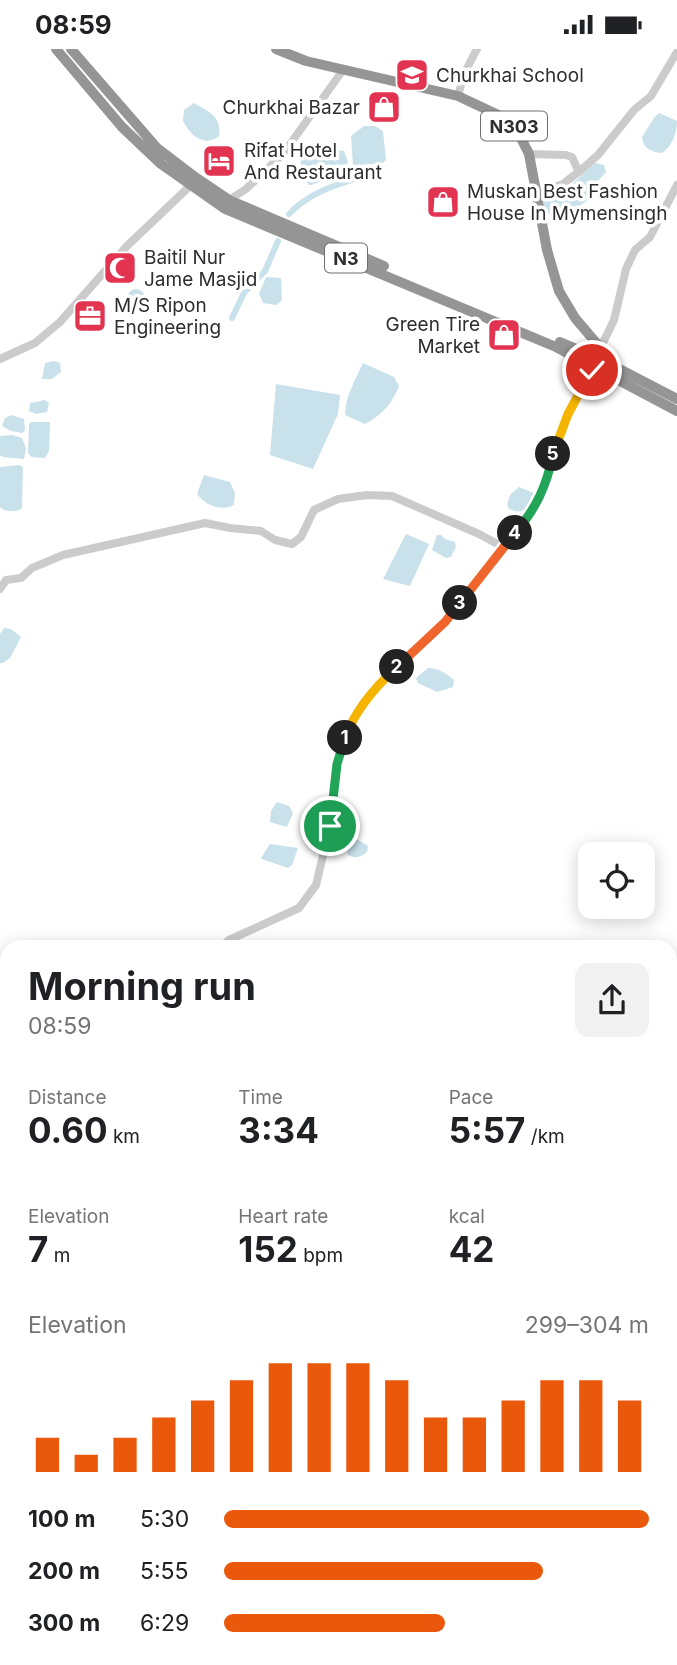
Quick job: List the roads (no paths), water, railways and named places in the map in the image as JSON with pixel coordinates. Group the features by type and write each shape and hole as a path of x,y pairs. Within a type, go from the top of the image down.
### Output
{"highway":[{"name":"N3","path":"56,49 122,127 161,164 225,209 556,347 598,358 677,411"},
{"name":"N3","path":"71,49 157,148 229,200 598,358 677,399"},
{"name":"N303","path":"276,49 306,61 458,96 513,123 529,155 547,250 559,291 598,358"}],"street":[{"path":"458,96 464,73 477,49"},
{"path":"537,193 563,184 598,155 634,110 651,96 677,52"},
{"path":"229,200 246,189 283,154 343,70"},
{"path":"529,155 566,155 572,157 577,168 581,170"},
{"path":"0,359 35,342 60,322 127,246 191,185"},
{"path":"229,940 299,908 316,885 330,826 337,764 349,728 368,697 445,622 529,517 543,493 557,440 614,320 626,269 635,250 650,237 677,185"},
{"path":"0,589 6,580 21,578 32,568 63,555 205,523 230,529 261,531 275,540 292,544 300,537 314,510 338,499 367,495 392,496 503,547"}],"water":[{"path":"194,103 216,119 219,136 208,141 189,131 183,121 184,110"},
{"path":"659,113 677,121 673,139 662,153 648,149 642,137"},
{"path":"364,126 375,126 383,131 386,160 383,163 353,166 351,136"},
{"path":"324,148 344,151 348,162 341,173 309,185 302,175 300,156"},
{"path":"595,163 604,165 606,172 590,190 593,197 564,216 544,213 543,198 572,184"},
{"path":"266,277 281,278 282,300 276,305 263,303 259,294"},
{"path":"132,289 140,289 145,298 143,305 132,307 127,302 127,294"},
{"path":"45,363 60,363 61,372 52,379 42,379"},
{"path":"363,363 394,377 399,386 386,408 365,424 345,415 349,394"},
{"path":"276,384 340,395 338,414 313,469 270,455"},
{"path":"45,400 49,403 47,412 36,414 29,411 30,403"},
{"path":"11,415 24,419 25,430 22,433 2,426 5,418"},
{"path":"31,422 50,422 49,451 45,458 31,457 28,453"},
{"path":"0,436 22,438 26,448 24,459 0,455"},
{"path":"0,467 23,467 22,508 8,511 0,507"},
{"path":"204,475 230,482 235,493 234,505 219,507 200,498 197,494"},
{"path":"519,487 534,493 526,509 514,511 507,505 510,495"},
{"path":"406,534 429,544 410,586 383,579"},
{"path":"437,535 455,542 456,547 451,557 446,558 432,550"},
{"path":"4,628 11,629 21,637 10,658 0,663 0,634"},
{"path":"428,668 448,675 454,680 453,687 437,692 418,683 416,678"},
{"path":"277,802 289,806 293,813 287,827 270,822 271,811"},
{"path":"353,837 368,846 367,852 359,857 347,854 348,844"},
{"path":"270,844 298,848 292,865 288,868 262,859"}],"waterway":[{"path":"289,214 318,193 373,173"},
{"path":"232,318 244,293 265,271 278,241"}],"place":[{"name":"Churkhai School","path":"412,75"},
{"name":"Churkhai Bazar","path":"384,107"},
{"name":"Rifat Hotel And Restaurant","path":"219,161"},
{"name":"Muskan Best Fashion House In Mymensingh","path":"443,202"},
{"name":"Baitil Nur Jame Masjid","path":"120,268"},
{"name":"M/S Ripon Engineering","path":"90,316"},
{"name":"Green Tire Market","path":"504,335"}]}
